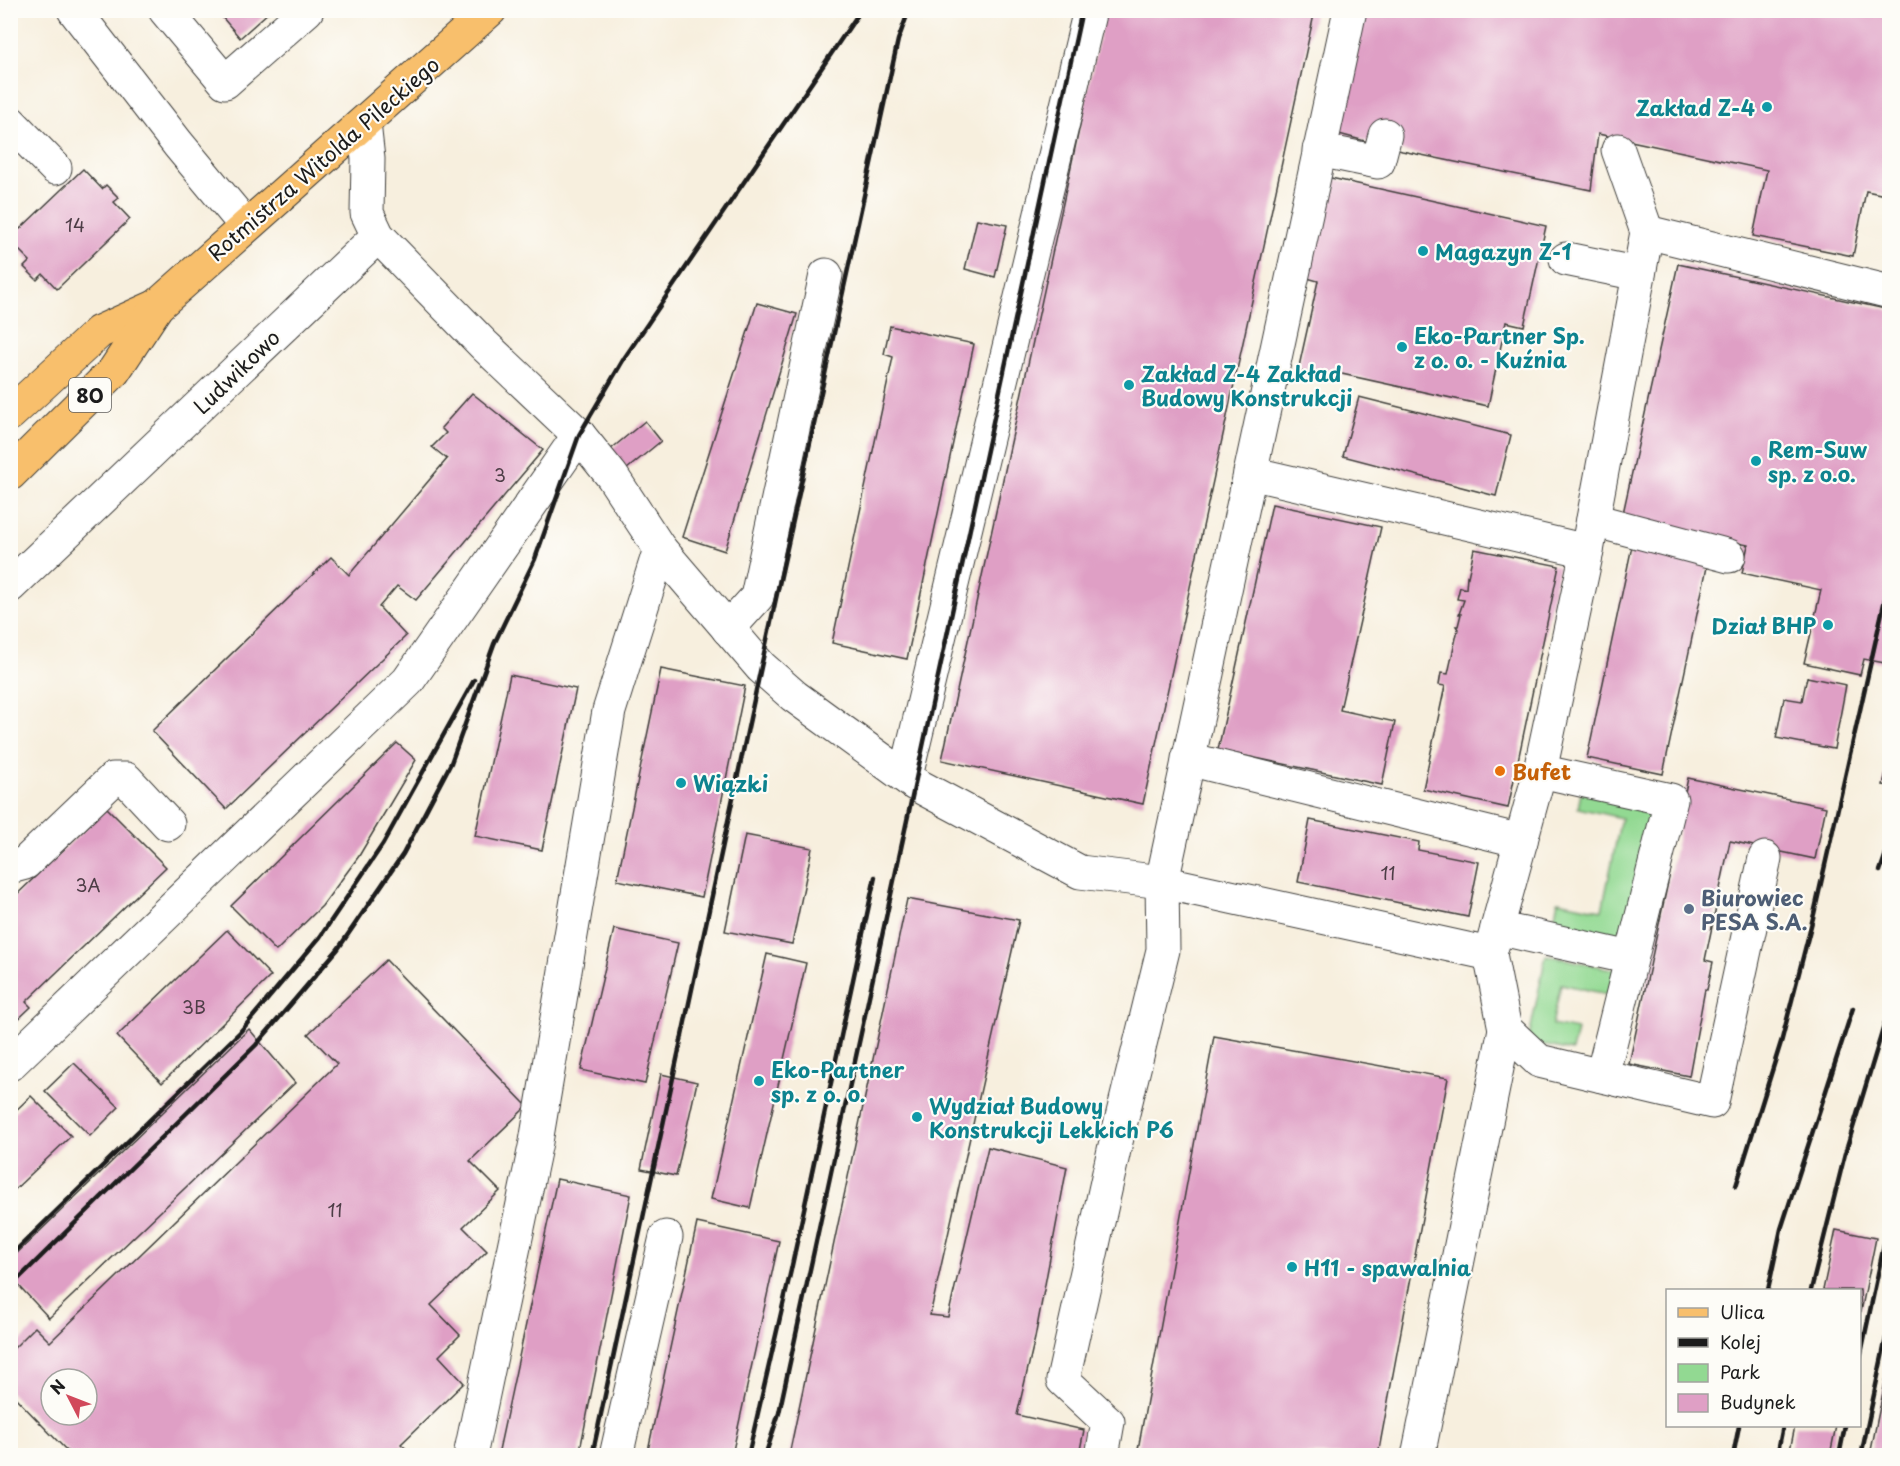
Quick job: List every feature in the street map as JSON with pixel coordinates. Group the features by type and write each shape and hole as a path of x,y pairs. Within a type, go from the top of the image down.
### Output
{"main road":[{"name":"Rotmistrza Witolda Pileckiego","path":"10,474 114,372 157,306 364,123 485,12"},
{"name":"Rotmistrza Witolda Pileckiego","path":"10,414 99,332 157,306"}],"street":[{"path":"74,10 178,144 246,225"},
{"path":"165,10 225,82 307,10"},
{"path":"906,776 1090,10"},
{"path":"1102,1455 1108,1422 1064,1380 1114,1149 1163,950 1162,882 1350,10"},
{"path":"10,122 55,168"},
{"path":"364,123 368,159 367,213 378,236 483,344 579,435 612,476 660,549 761,667 794,696 915,784 1080,872 1162,882 1493,941 1631,958"},
{"path":"1320,150 1378,162 1385,135"},
{"path":"1418,1455 1504,1029 1493,941 1540,771 1590,536 1647,232 1618,150"},
{"path":"1647,232 1890,292"},
{"name":"Ludwikowo","path":"10,586 378,236"},
{"path":"1566,259 1639,274"},
{"path":"728,629 757,597 826,275"},
{"path":"10,1064 408,681 579,435"},
{"path":"1250,473 1590,536 1729,556"},
{"path":"470,1455 536,1142 609,711 660,549"},
{"path":"1188,759 1521,841"},
{"path":"1540,771 1671,800 1602,1076"},
{"path":"10,867 26,863 113,779 126,779 168,824"},
{"path":"1504,1029 1539,1061 1712,1102 1765,858"},
{"path":"616,1455 666,1237"}],"green space":[{"path":"1581,793 1655,808 1625,943 1552,928 1558,901 1602,910 1621,818 1578,808"},
{"path":"1546,955 1621,971 1615,996 1561,984 1552,1025 1577,1030 1572,1051 1528,1042"}],"building":[{"path":"216,10 271,10 240,38"},
{"name":"Zakład Z-4 Zakład Budowy Konstrukcji","path":"1105,10 1315,10 1143,804 942,760"},
{"path":"1365,10 1890,10 1890,196 1866,191 1853,256 1753,236 1767,170 1598,134 1591,190 1402,151 1339,134"},
{"path":"83,169 102,189 106,185 119,198 114,202 130,219 57,289 43,274 37,280 24,267 30,261 10,241 10,219 20,229"},
{"path":"1322,176 1546,226 1524,326 1506,322 1488,406 1337,373 1336,379 1298,371 1318,281 1300,276"},
{"path":"977,219 1007,225 995,277 965,269"},
{"name":"Rem-Suw sp. z o.o.","path":"1678,264 1890,310 1890,664 1864,659 1860,675 1804,663 1821,590 1742,573 1748,545 1622,518"},
{"path":"757,303 797,314 725,551 682,537"},
{"path":"890,326 974,344 907,659 832,643 893,357 884,354"},
{"path":"472,393 543,450 416,600 397,586 379,607 406,636 226,809 152,731 331,557 349,575 447,459 432,447 446,433 441,428"},
{"path":"1359,397 1511,435 1496,496 1343,456"},
{"path":"645,421 661,441 627,469 611,449"},
{"path":"1272,504 1381,527 1340,710 1395,722 1382,785 1218,750"},
{"path":"1632,546 1710,553 1663,774 1587,758"},
{"path":"1474,549 1559,566 1508,808 1423,789 1445,686 1439,685 1441,673 1448,674 1458,629 1456,626 1458,626 1464,600 1457,599 1460,587 1466,589"},
{"name":"Wiązki","path":"661,669 745,686 702,897 617,880"},
{"path":"510,675 576,689 542,850 475,836"},
{"path":"1807,677 1846,685 1834,749 1776,738 1784,698 1802,701"},
{"path":"397,743 416,760 359,856 322,906 276,951 231,906"},
{"path":"1890,760 1890,786 1883,785"},
{"name":"Biurowiec PESA S.A.","path":"1688,778 1826,807 1815,859 1730,841 1705,960 1713,962 1707,990 1705,989 1689,1076 1629,1064 1679,831 1677,830"},
{"path":"107,808 166,867 26,1002 31,1007 10,1027 10,901"},
{"path":"1310,820 1419,842 1418,850 1479,862 1468,917 1298,882"},
{"path":"745,835 812,848 792,944 725,931"},
{"name":"Wydział Budowy Konstrukcji Lekkich P6","path":"907,899 1019,920 930,1315 948,1317 988,1147 1067,1167 1035,1338 1017,1415 1084,1430 1079,1455 789,1455"},
{"path":"614,929 678,943 645,1084 581,1070"},
{"path":"227,930 271,976 162,1083 117,1036"},
{"name":"Eko-Partner sp. z o. o.","path":"767,954 806,963 750,1208 711,1199"},
{"path":"386,960 527,1106 470,1161 500,1191 463,1227 487,1251 431,1305 460,1335 439,1356 464,1383 401,1444 413,1455 71,1455 44,1427 99,1427 99,1367 39,1367 39,1422 10,1392 10,1352 35,1327 50,1342 337,1064 308,1034"},
{"path":"249,1029 295,1083 49,1318 10,1276 10,1260"},
{"name":"H11 - spawalnia","path":"1214,1036 1448,1078 1378,1455 1137,1455"},
{"path":"74,1063 119,1107 90,1136 45,1091"},
{"path":"661,1074 697,1082 676,1176 641,1169"},
{"path":"31,1096 71,1136 10,1194 10,1116"},
{"path":"557,1179 631,1195 579,1455 498,1455"},
{"path":"697,1223 779,1241 732,1455 647,1455"},
{"path":"1836,1230 1876,1238 1861,1312 1861,1289 1823,1289"},
{"path":"1888,1368 1890,1455 1870,1455"},
{"path":"1795,1427 1836,1427 1830,1455 1789,1455"}],"railway":[{"path":"10,1287 256,1045 338,949 403,854 451,763 494,644 535,559 579,435 625,357 861,10"},
{"path":"592,1456 898,40 909,10"},
{"path":"765,1456 779,1413 1082,10"},
{"path":"1736,1186 1782,1039 1814,914 1890,577"},
{"path":"10,1256 240,1032 320,937 383,844 474,680"},
{"path":"1880,871 1890,842"},
{"path":"748,1456 791,1270 875,877"},
{"path":"1811,1289 1845,1154 1890,1006"},
{"path":"1768,1289 1781,1229 1853,1008"},
{"path":"1861,1353 1890,1217"},
{"path":"1861,1456 1890,1319"},
{"path":"1733,1456 1739,1427"},
{"path":"1777,1456 1783,1427"},
{"path":"1839,1456 1845,1427"}],"place":[{"name":"Zakład Z-4","path":"1767,107"},
{"name":"Magazyn Z-1","path":"1423,251"},
{"name":"Eko-Partner Sp. z o. o. - Kuźnia","path":"1402,347"},
{"name":"Zakład Z-4 Zakład Budowy Konstrukcji","path":"1129,385"},
{"name":"Rem-Suw sp. z o.o.","path":"1756,461"},
{"name":"Dział BHP","path":"1828,625"},
{"name":"Bufet","path":"1500,771"},
{"name":"Wiązki","path":"681,783"},
{"name":"Biurowiec PESA S.A.","path":"1689,909"},
{"name":"Eko-Partner sp. z o. o.","path":"759,1081"},
{"name":"Wydział Budowy Konstrukcji Lekkich P6","path":"917,1117"},
{"name":"H11 - spawalnia","path":"1292,1267"}]}
